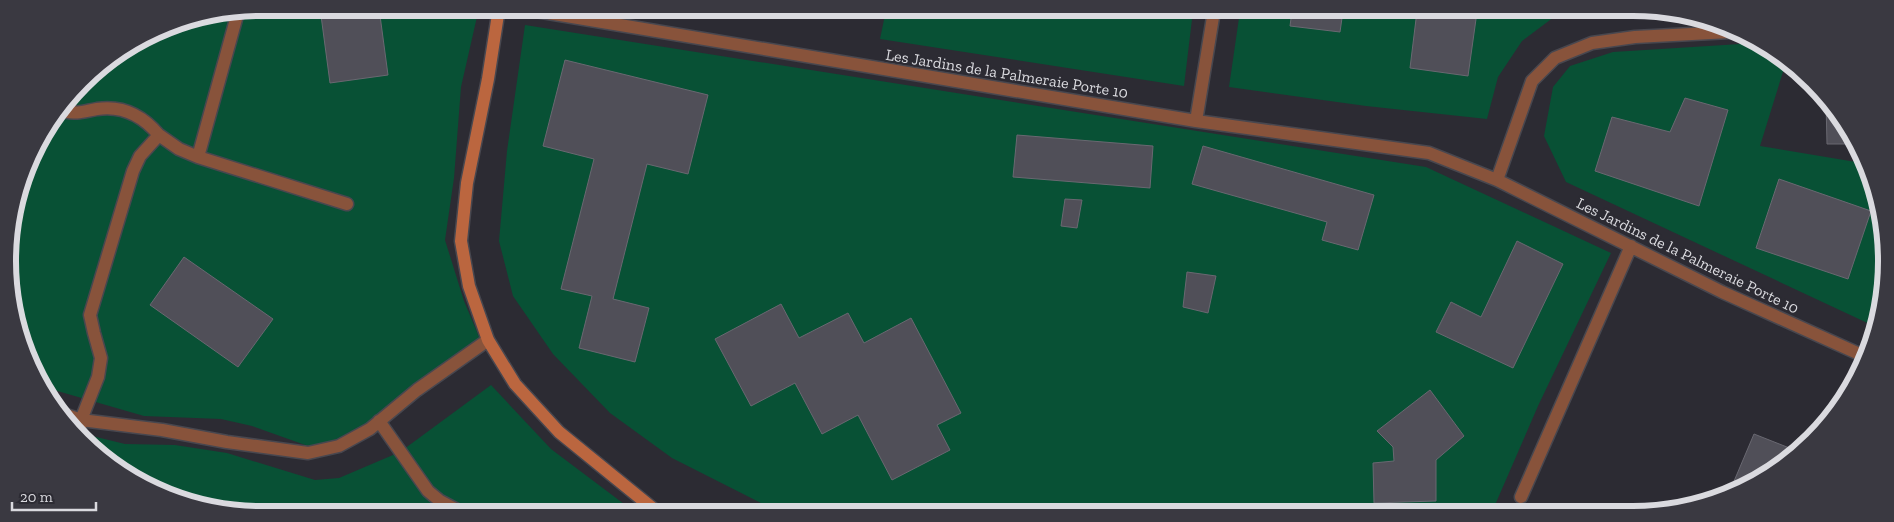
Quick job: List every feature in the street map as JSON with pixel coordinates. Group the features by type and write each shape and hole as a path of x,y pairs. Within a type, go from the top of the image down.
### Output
{"street":[{"path":"498,16 488,79 467,183 461,241 469,286 488,340 515,384 559,432 651,506"},
{"name":"Les Jardins de la Palmeraie Porte 10","path":"566,16 1196,121 1429,153 1496,180 1722,292 1859,355"},
{"path":"1196,121 1213,16"},
{"path":"198,157 236,18"},
{"path":"1496,180 1532,81 1555,58 1592,43 1635,37 1721,32"},
{"path":"67,113 79,114 99,109 122,108 150,125 159,135 179,149 198,157 347,204"},
{"path":"80,425 98,378 101,358 90,315 133,172 140,156 159,135"},
{"path":"1521,497 1631,246"},
{"path":"81,426 162,430 227,442 308,453 339,446 370,429 417,390 488,340"},
{"path":"379,421 428,491 449,506"}],"green space":[{"path":"261,16 477,16 461,87 454,178 445,240 464,301 480,339 366,424 331,442 308,446 252,426 221,419 144,416 53,390 41,369 29,340 21,309 16,261 21,213 29,182 41,153 67,112 88,88 125,57 167,35 213,21"},
{"path":"885,16 1192,16 1184,86 880,39"},
{"path":"1239,16 1559,16 1554,17 1522,41 1498,77 1487,119 1366,106 1229,87"},
{"path":"525,25 1426,167 1611,253 1538,406 1496,506 774,506 761,503 672,458 610,413 553,354 513,296 499,241 507,151"},
{"path":"1746,44 1769,57 1784,69 1760,146 1857,162 1865,182 1876,229 1878,261 1876,293 1869,324 1566,182 1544,136 1553,87 1570,66 1613,52"},
{"path":"491,385 551,449 627,506 261,506 229,504 182,493 153,481 125,465 89,435 125,444 175,445 227,453 315,480 339,478 400,452"}],"building":[{"path":"321,16 380,16 388,75 330,83"},
{"path":"1291,16 1342,16 1340,32 1290,26"},
{"path":"1416,16 1476,16 1468,76 1410,68"},
{"path":"565,60 708,95 688,174 647,164 613,299 649,308 635,362 579,348 592,296 561,289 594,159 543,146"},
{"path":"1685,98 1728,110 1699,206 1595,171 1612,117 1670,132"},
{"path":"1826,111 1848,144 1827,144"},
{"path":"1017,135 1153,146 1150,188 1013,177"},
{"path":"1203,146 1374,195 1358,250 1322,240 1327,222 1192,184"},
{"path":"1779,179 1871,211 1848,279 1756,248"},
{"path":"1065,199 1082,200 1077,228 1061,226"},
{"path":"1517,241 1563,264 1513,368 1436,332 1451,302 1481,317"},
{"path":"184,257 273,319 238,367 150,305"},
{"path":"1187,272 1216,276 1208,313 1183,307"},
{"path":"781,304 799,338 848,313 864,343 911,318 961,413 937,425 950,450 892,480 858,415 822,434 795,383 751,406 715,339"},
{"path":"1430,390 1464,436 1436,460 1436,501 1374,503 1373,463 1394,461 1393,447 1377,431"},
{"path":"1754,434 1790,448 1769,465 1733,485"}]}
